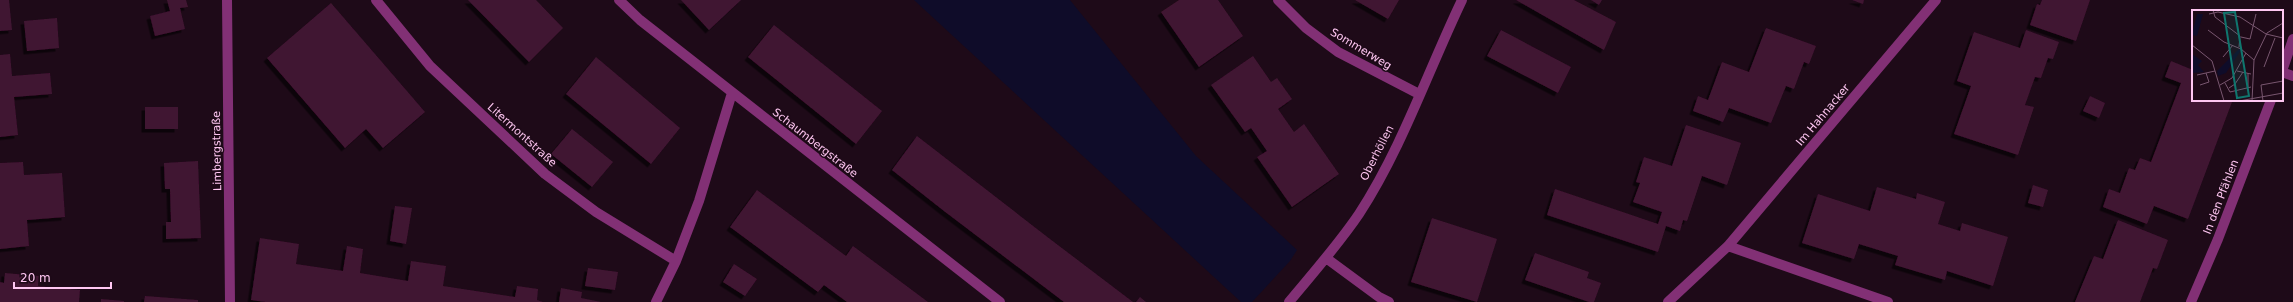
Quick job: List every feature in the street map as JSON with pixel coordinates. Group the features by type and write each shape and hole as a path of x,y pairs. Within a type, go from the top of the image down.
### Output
{"street":[{"name":"Limbergstraße","path":"227,0 230,302"},
{"name":"Litermontstraße","path":"376,0 430,66 545,174 596,212 676,261"},
{"name":"Schaumbergstraße","path":"618,0 640,20 732,93 1000,302"},
{"name":"Sommerweg","path":"1278,0 1306,28 1338,52 1419,94"},
{"name":"Oberhöllen","path":"1289,302 1326,258 1359,213 1389,160 1462,0"},
{"name":"Im Hahnacker","path":"1668,302 1728,246 1936,0"},
{"path":"2283,69 2293,39"},
{"path":"2283,72 2293,76"},
{"path":"656,302 676,261 711,165 721,122 732,93"},
{"name":"In den Pfählen","path":"2191,302 2218,238 2271,101"},
{"path":"1728,246 1888,302"},
{"path":"1326,258 1379,297 1389,302"}],"shaded area":[{"path":"914,0 1070,0 1196,156 1297,250 1290,261 1252,302 1241,302"}],"building":[{"path":"0,0 9,0 12,30 0,31"},
{"path":"167,0 186,0 188,7 180,8 185,29 155,36 150,16 170,11"},
{"path":"468,0 536,0 563,28 529,62"},
{"path":"681,0 741,0 709,30"},
{"path":"1179,0 1218,0 1243,36 1199,67 1161,12"},
{"path":"1355,0 1399,0 1388,19"},
{"path":"1516,0 1574,0 1616,22 1604,50"},
{"path":"1591,0 1602,0 1599,5"},
{"path":"1852,0 1864,0 1863,4"},
{"path":"2042,0 2090,0 2076,41 2030,25 2037,4 2040,5"},
{"path":"331,3 425,112 383,148 366,129 345,148 267,58"},
{"path":"57,18 59,48 27,51 24,21"},
{"path":"774,25 882,111 856,144 748,57"},
{"path":"1766,28 1816,46 1809,64 1804,62 1794,89 1786,86 1771,123 1729,108 1723,122 1693,111 1698,96 1708,100 1722,62 1749,72"},
{"path":"1501,30 1571,67 1558,93 1487,56"},
{"path":"2026,30 2059,42 2053,59 2048,58 2041,78 2035,77 2025,105 2034,107 2018,155 1954,134 1971,86 1957,81 1974,32 2020,48"},
{"path":"10,54 12,76 50,73 52,94 14,97 18,135 0,137 0,55"},
{"path":"1253,56 1271,82 1277,78 1292,99 1278,109 1294,132 1304,124 1339,174 1292,207 1257,157 1267,151 1251,128 1245,132 1211,85"},
{"path":"596,57 680,128 651,164 566,94"},
{"path":"2171,61 2192,70 2192,101 2232,102 2188,219 2154,206 2147,224 2103,207 2109,189 2120,193 2129,168 2135,170 2140,158 2151,162 2181,83 2165,77"},
{"path":"2090,96 2105,103 2099,118 2083,111"},
{"path":"145,107 178,107 178,129 145,129"},
{"path":"1686,125 1741,143 1727,185 1702,176 1687,221 1683,220 1680,231 1666,226 1658,252 1547,215 1555,189 1658,224 1662,212 1633,202 1640,183 1636,182 1644,157 1672,166"},
{"path":"572,129 613,162 592,187 551,154"},
{"path":"917,136 1133,302 1064,302 944,211 892,170"},
{"path":"198,161 201,238 166,239 166,222 171,222 170,189 165,189 164,163"},
{"path":"23,162 24,175 62,173 65,217 27,220 29,246 0,249 0,163"},
{"path":"2033,185 2048,190 2043,207 2028,203"},
{"path":"1877,187 1916,199 1917,193 1945,202 1938,224 1960,231 1962,223 2008,237 1993,286 1947,271 1945,280 1895,265 1898,256 1859,244 1854,259 1802,243 1818,194 1870,211"},
{"path":"757,190 846,256 853,246 928,302 847,302 824,285 818,292 730,227"},
{"path":"395,206 412,208 406,244 390,241"},
{"path":"1432,218 1497,239 1477,302 1411,282"},
{"path":"2118,220 2168,240 2157,269 2153,268 2140,302 2075,302 2094,256 2103,259"},
{"path":"260,238 299,244 296,264 343,271 347,246 363,249 360,273 408,281 411,261 446,266 443,286 515,297 517,286 538,289 537,300 543,302 266,302 251,300"},
{"path":"1535,253 1589,272 1587,278 1601,283 1594,302 1589,302 1525,280"},
{"path":"734,264 757,279 745,296 723,282"},
{"path":"588,268 618,272 615,290 585,286"},
{"path":"5,273 39,276 38,286 80,290 79,302 0,302 0,282 4,283"},
{"path":"561,288 582,292 581,298 601,302 559,302"},
{"path":"145,296 198,300 198,302 144,302"},
{"path":"1140,297 1146,302 1136,302"},
{"path":"101,299 124,301 124,302 101,302"}]}
